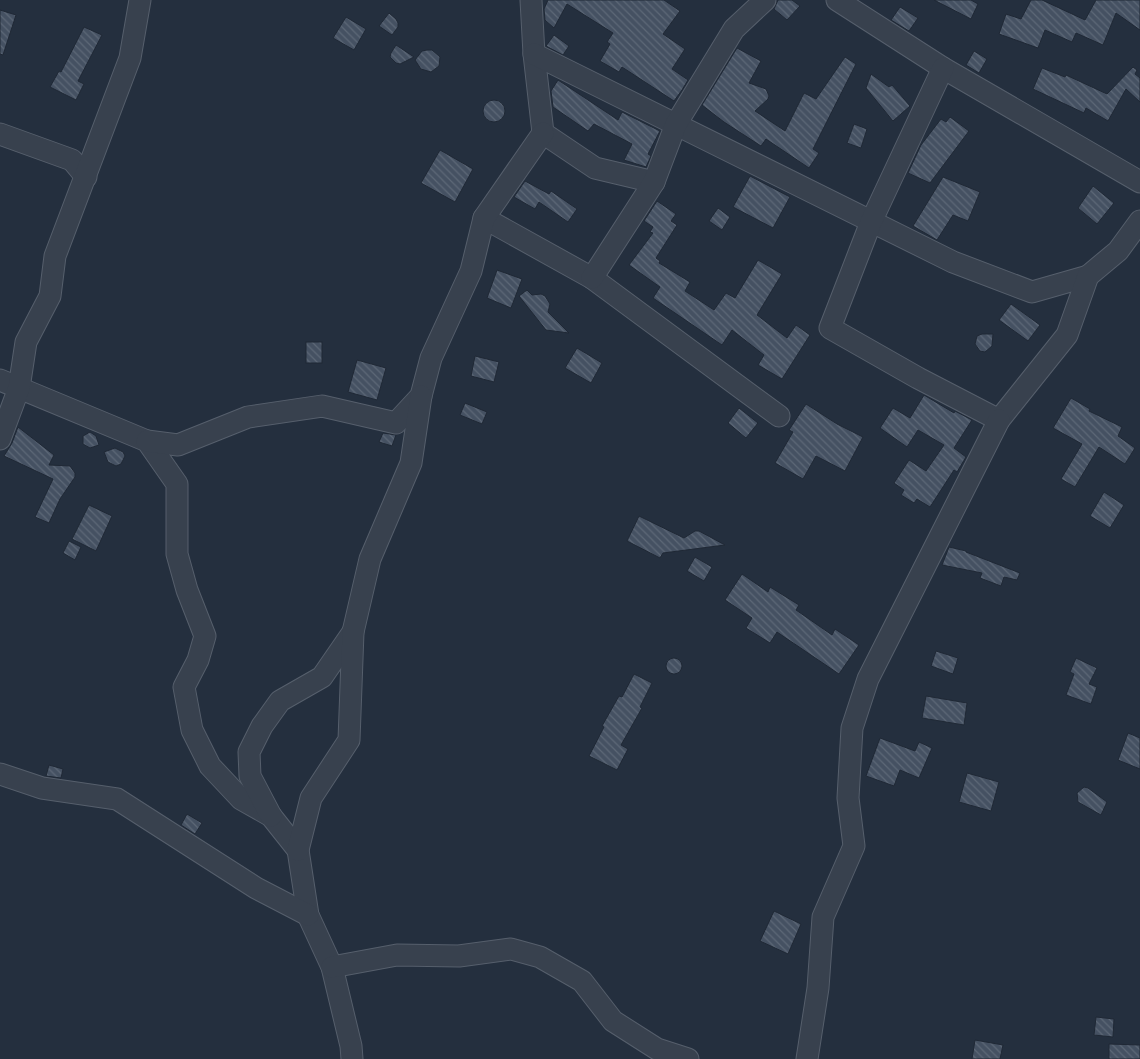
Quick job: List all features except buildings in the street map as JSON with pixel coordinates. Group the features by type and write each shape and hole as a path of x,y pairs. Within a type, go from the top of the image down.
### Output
{"street":[{"path":"0,439 10,384 26,342 50,296 56,256 130,58 140,0"},
{"path":"352,1059 351,1046 332,967 308,916 298,850 311,798 349,740 353,632 370,559 411,463 421,396 431,358 471,271 484,218 542,133 531,0"},
{"path":"592,278 654,182 676,124 734,28 764,0"},
{"path":"837,0 943,68 1140,182"},
{"path":"534,54 952,262 1032,292 1088,276 1118,251 1140,221"},
{"path":"943,68 871,222 830,328 918,378 999,420"},
{"path":"542,133 595,168 654,182"},
{"path":"0,134 72,160 86,177"},
{"path":"484,218 592,278 779,416"},
{"path":"807,1059 818,988 823,917 854,846 848,798 852,728 868,679 999,420 1067,335 1088,276"},
{"path":"10,384 147,441 178,445 248,417 322,406 396,423 421,396"},
{"path":"147,441 177,484 177,554 187,590 204,636 198,660 184,687 192,730 210,766 241,799 271,816"},
{"path":"298,850 271,816 250,776 248,752 262,726 280,701 322,677 353,632"},
{"path":"0,774 42,788 117,799 256,888 308,916"},
{"path":"332,967 397,955 458,956 511,949 540,957 582,981 613,1021 657,1049 688,1059"}]}
